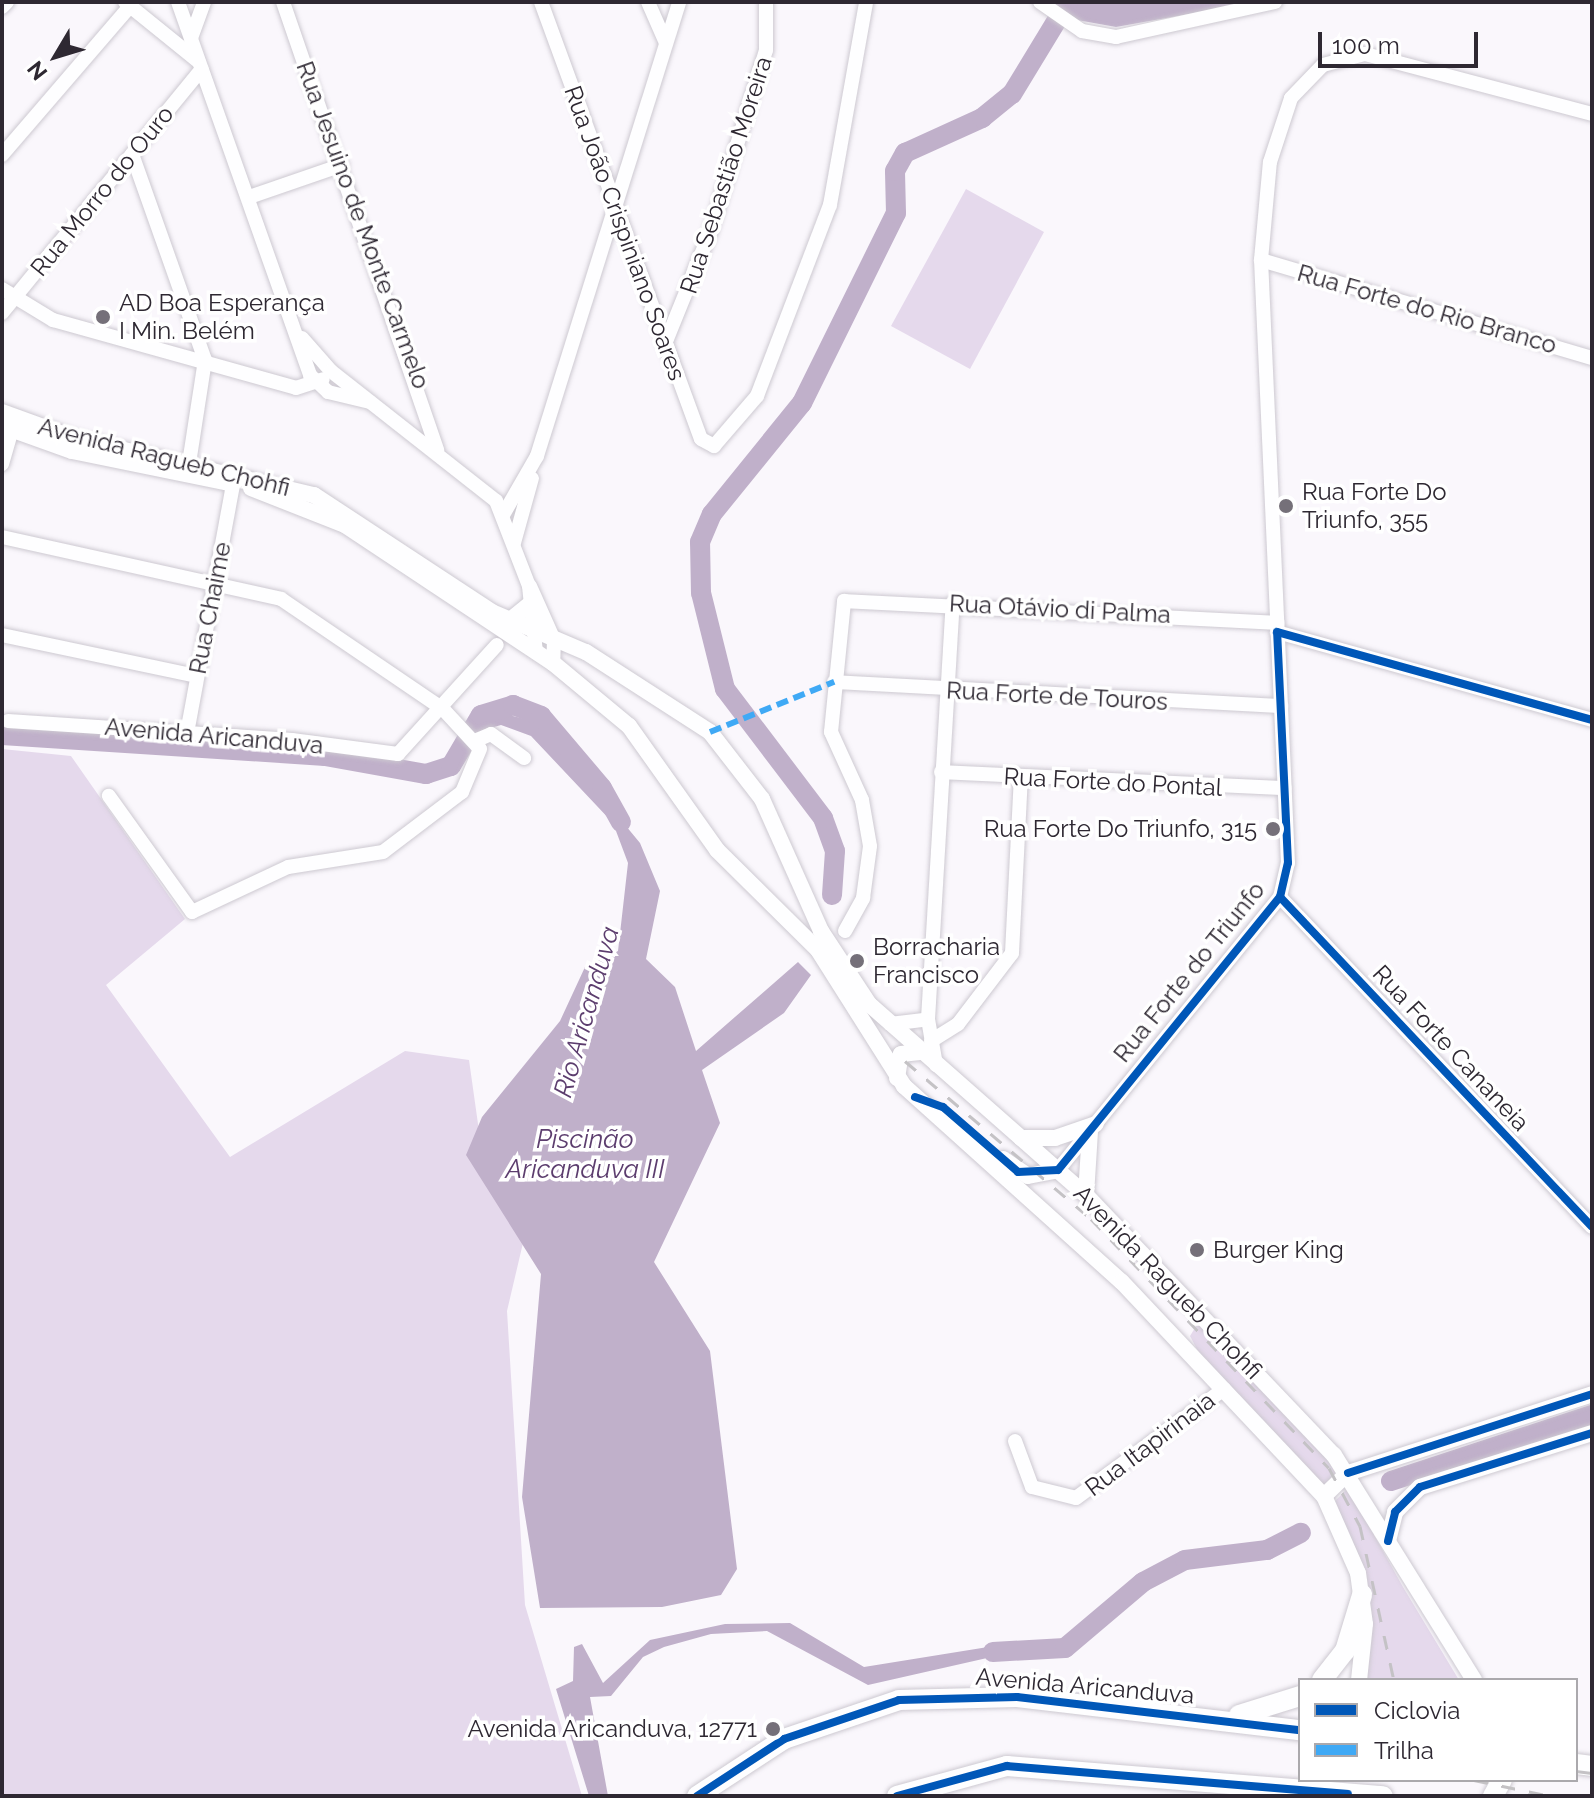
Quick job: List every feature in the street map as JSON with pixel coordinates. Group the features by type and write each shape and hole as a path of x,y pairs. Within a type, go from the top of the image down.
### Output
{"highway":[{"path":"1324,1678 1345,1651 1362,1595"},
{"name":"Avenida Aricanduva","path":"697,1796 743,1761 829,1719 925,1697 1017,1697 1224,1718 1298,1730"},
{"path":"1224,1718 1298,1697"},
{"path":"717,1796 743,1761"},
{"path":"897,1796 1007,1766 1345,1787 1383,1796"}],"main road":[{"name":"Avenida Ragueb Chohfi","path":"7,422 293,487 344,510 509,621 635,680 724,746 781,835 831,949 887,1023 926,1046 936,1065 1086,1195 1334,1455 1473,1678"},
{"name":"Avenida Ragueb Chohfi","path":"7,422 233,484 345,525 553,663 629,726 724,858 803,931 897,1078 1073,1234 1324,1496 1353,1552 1362,1595 1359,1678"},
{"path":"509,621 530,604"},
{"path":"897,1078 901,1054 926,1046"},
{"path":"915,1097 943,1107 1018,1172 1058,1170"},
{"path":"1021,1138 1055,1138 1093,1128 1086,1195"},
{"path":"1324,1496 1348,1473 1592,1394"},
{"path":"1388,1541 1395,1512 1420,1487 1592,1433"},
{"path":"1334,1455 1386,1461"}],"street":[{"path":"2,7 7,2"},
{"path":"178,2 318,385"},
{"path":"188,31 204,2"},
{"name":"Rua Jesuino de Monte Carmelo","path":"283,2 342,165 437,450"},
{"name":"Rua João Crispiniano Soares","path":"541,2 665,344 701,439 709,446 723,440 757,396 830,205 866,2"},
{"path":"648,2 666,43"},
{"path":"514,543 534,466 679,2"},
{"name":"Rua Sebastião Moreira","path":"665,344 702,255 766,50 766,2"},
{"path":"1044,5 1069,24 1116,37 1275,2"},
{"path":"2,155 128,4 200,65"},
{"path":"151,25 188,31"},
{"name":"Rua Forte do Triunfo","path":"1058,1170 1280,897 1288,863 1261,260 1270,162 1291,98 1303,78 1343,56 1387,55 1592,114"},
{"name":"Rua Morro do Ouro","path":"2,313 7,294 132,154 200,65"},
{"path":"132,154 205,360 189,463"},
{"path":"249,197 342,165"},
{"name":"Rua Forte do Rio Branco","path":"1261,260 1592,358"},
{"path":"7,294 53,320 205,360 296,388 318,385 370,402"},
{"path":"295,327 331,371 478,482 503,515 553,663"},
{"path":"318,385 331,371"},
{"path":"2,464 7,422"},
{"path":"503,515 534,466"},
{"name":"Rua Chaime","path":"187,733 233,484"},
{"path":"2,537 215,580 281,599 443,709 475,737 479,760 469,783 394,845 357,861 288,867 192,912 109,796"},
{"path":"529,586 530,604 546,637"},
{"name":"Rua Otávio di Palma","path":"834,682 844,601 953,603 1277,628 1592,720"},
{"path":"926,1046 953,603"},
{"path":"2,635 197,676"},
{"path":"536,653 546,637"},
{"path":"443,709 497,645"},
{"path":"834,682 831,732 862,800 870,846 863,898 845,931"},
{"name":"Rua Forte de Touros","path":"834,682 1281,706"},
{"name":"Avenida Aricanduva","path":"8,721 187,733 393,755 415,743 443,709"},
{"path":"475,737 491,734 524,758"},
{"name":"Rua Forte do Pontal","path":"941,772 1285,788"},
{"path":"926,1046 958,1024 1012,953 1021,777"},
{"name":"Rua Forte Cananeia","path":"1280,897 1592,1227"},
{"path":"887,1023 928,1019"},
{"name":"Rua Itapirinaia","path":"1015,1441 1032,1487 1066,1500 1086,1495 1224,1389"}],"shaded area":[{"path":"966,189 1044,232 970,369 891,326"},
{"path":"2,749 71,756 185,919 106,985 230,1157 405,1051 469,1060 479,1131 539,1175 507,1311 525,1605 582,1796 2,1796"},
{"path":"1198,1323 1340,1471 1324,1486 1201,1357 1190,1336"},
{"path":"1348,1488 1458,1678 1368,1678 1358,1556 1335,1501"}],"water":[{"path":"1050,2 1256,2 1116,27 1077,20"},
{"name":"Piscinão Aricanduva III","path":"485,709 541,723 640,843 660,891 646,959 675,987 696,1051 798,962 811,975 784,1013 702,1070 720,1123 654,1262 710,1351 737,1569 721,1595 662,1607 540,1608 522,1497 541,1274 466,1155 482,1117 560,1021 585,967 618,951 628,863 613,823 531,736 501,725 477,732 463,752 454,744 465,722"},
{"path":"790,1623 864,1667 988,1647 1018,1651 868,1685 767,1631 711,1634 664,1647 643,1657 611,1696 590,1697 608,1796 589,1796 556,1689 573,1681 574,1647 582,1644 603,1683 650,1640 725,1624"}],"waterway":[{"path":"832,895 835,851 823,818 725,689 701,593 700,542 712,514 802,403 896,213 895,171 905,153 982,118 1012,94 1068,2"},
{"name":"Rio Aricanduva","path":"2,735 325,756 426,774 451,766 481,715 513,705 541,716 602,788 621,822"},
{"path":"1391,1481 1592,1415"},
{"path":"993,1652 1065,1648 1143,1582 1185,1560 1267,1550 1301,1533"}],"railway":[{"path":"905,1061 1091,1219 1329,1468 1360,1526 1394,1678"},
{"path":"1578,1771 1592,1773"},
{"path":"1484,1782 1550,1796"}],"marked path":[{"path":"710,732 834,682"}],"cycle path":[{"path":"915,1097 943,1107 1018,1172 1058,1170 1280,897 1288,863 1277,632 1592,720"},
{"path":"1280,897 1592,1227"},
{"path":"1348,1473 1592,1394"},
{"path":"1388,1541 1395,1512 1420,1487 1592,1433"},
{"path":"697,1796 784,1739 899,1700 1017,1697 1298,1730"},
{"path":"897,1796 1007,1766 1348,1794"}],"place":[{"name":"AD Boa Esperança I Min. Belém","path":"103,317"},
{"name":"Rua Forte Do Triunfo, 355","path":"1286,506"},
{"name":"Rua Forte Do Triunfo, 315","path":"1273,829"},
{"name":"Borracharia Francisco","path":"857,961"},
{"name":"Burger King","path":"1197,1250"},
{"name":"Avenida Aricanduva, 12771","path":"773,1729"}]}
